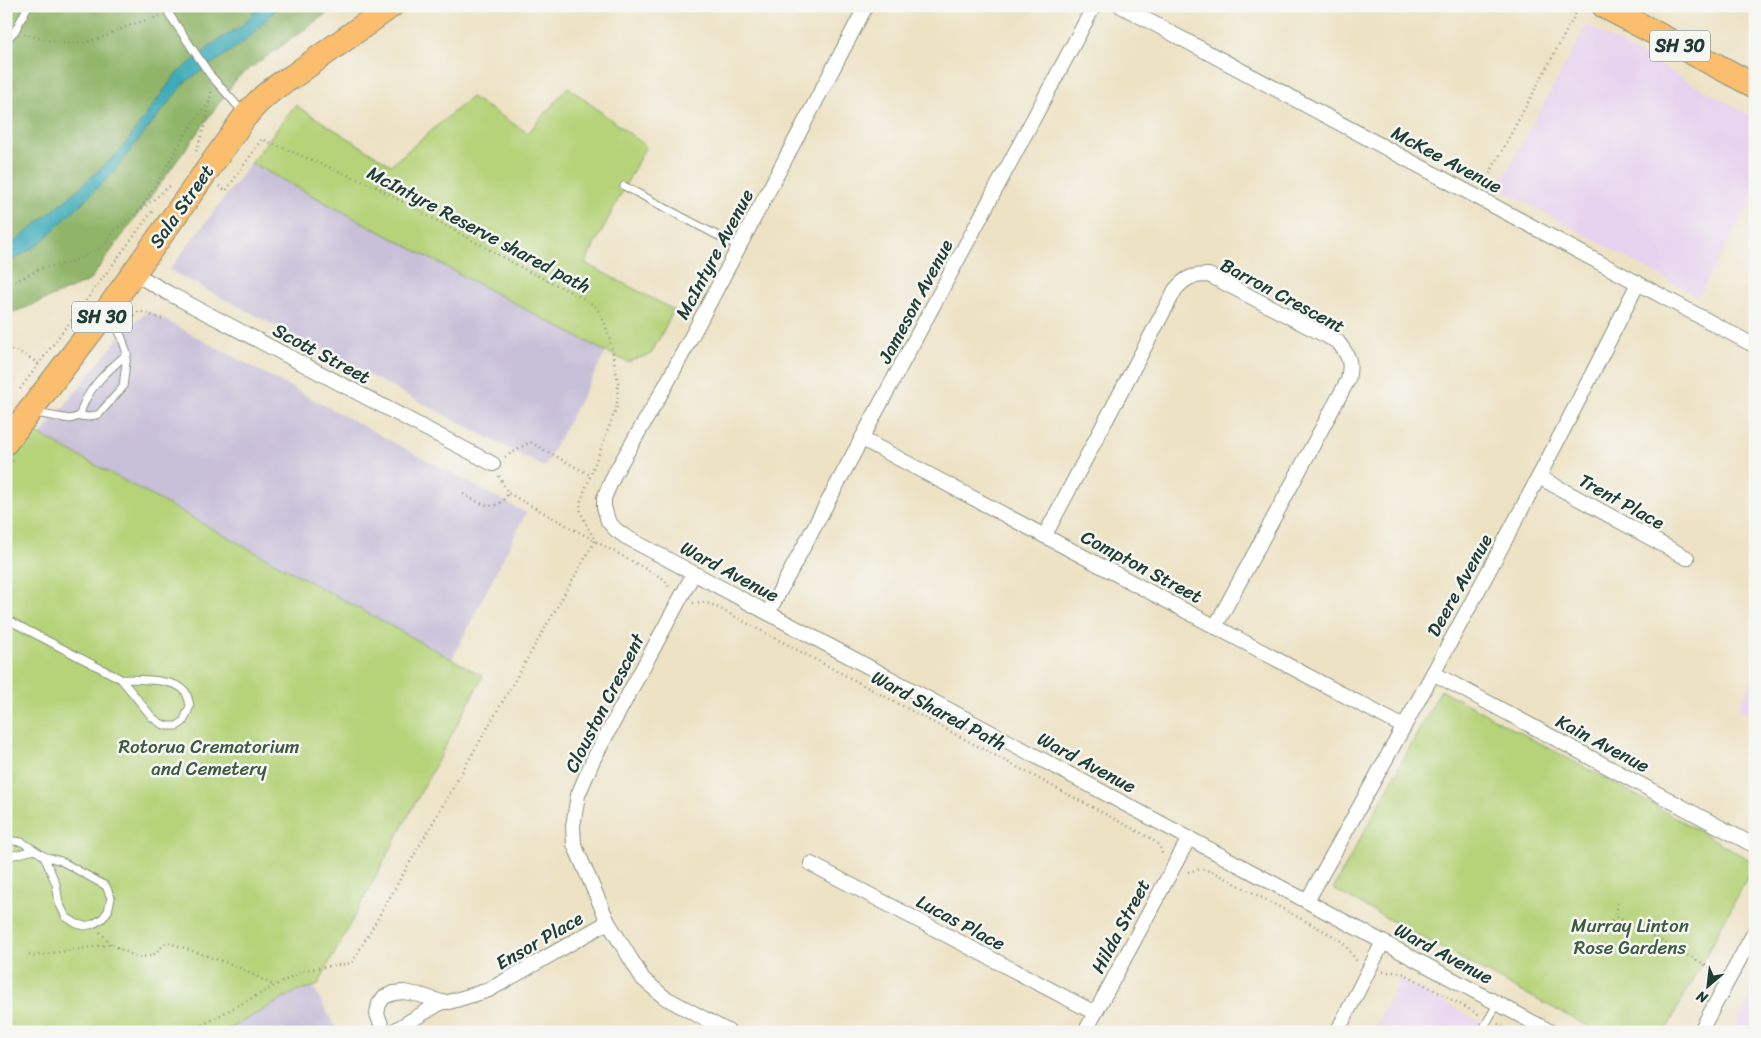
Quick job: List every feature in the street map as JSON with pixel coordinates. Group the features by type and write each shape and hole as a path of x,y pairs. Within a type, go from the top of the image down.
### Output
{"highway":[{"name":"Sala Street","path":"12,449 23,403 47,371 108,309 233,134 245,114 276,86 292,78 391,6"},
{"name":"SH 30","path":"1604,6 1755,86"}],"street":[{"name":"McIntyre Avenue","path":"608,521 604,508 604,498 615,474 667,383 866,6"},
{"name":"Jameson Avenue","path":"768,613 1094,6"},
{"name":"McKee Avenue","path":"1122,6 1755,346"},
{"name":"Scott Street","path":"135,272 170,294 493,464"},
{"name":"Barron Crescent","path":"1045,535 1175,290 1185,279 1198,275 1209,275 1338,342 1347,355 1351,366 1348,380 1216,627"},
{"name":"Deere Avenue","path":"1307,901 1404,727 1539,477 1638,284"},
{"name":"Compton Street","path":"862,439 1404,727"},
{"name":"Trent Place","path":"1539,477 1687,558"},
{"name":"Ward Avenue","path":"608,521 626,537 1551,1032"},
{"name":"Clouston Crescent","path":"694,573 593,760 578,795 573,826 574,844 608,922 643,979 664,997 729,1032"},
{"name":"Kain Avenue","path":"1432,673 1755,846"},
{"name":"Hilda Street","path":"1085,1032 1189,838"},
{"name":"Lucas Place","path":"811,864 1095,1013"},
{"name":"Ensor Place","path":"442,1002 460,999 489,990 608,922"},
{"path":"1700,1032 1755,931"},
{"path":"1337,1032 1383,942"},
{"path":"384,1032 377,1014 379,1004 384,997 404,992 442,1002"},
{"path":"392,1032 442,1002"}],"lane":[{"path":"6,40 15,32 28,6"},
{"path":"168,10 211,76 245,114"},
{"path":"624,186 739,247"},
{"path":"23,403 70,419 99,414 122,387 127,354 108,309"},
{"path":"80,416 84,401 105,373 127,354"},
{"path":"6,619 121,679 156,720 167,726 177,726 183,722 190,706 185,691 177,685 167,682 121,679"},
{"path":"6,840 22,842 44,856 61,861 106,886 111,898 108,911 102,919 85,926 77,924 66,917 59,903 56,884 44,856"},
{"path":"6,857 35,850"},
{"path":"1481,1032 1498,1003"}],"path":[{"path":"1485,182 1580,6"},
{"path":"15,32 56,41 88,42 111,35 168,10"},
{"path":"140,210 187,132 210,100 201,137 193,158"},
{"name":"McIntyre Reserve shared path","path":"226,190 262,139 376,187 526,270 583,298 596,307 604,321 610,340 618,382 617,406 580,503 581,514 594,541"},
{"path":"6,286 42,268 68,263 99,249 115,230 178,179"},
{"path":"160,201 171,186"},
{"path":"23,403 47,371 154,209"},
{"path":"118,330 139,311 162,318"},
{"path":"6,350 24,355 47,371"},
{"path":"590,475 530,442 493,464 508,493 664,579 669,586 669,595"},
{"path":"6,469 12,449"},
{"path":"463,494 486,506 498,506 508,493"},
{"path":"189,1032 304,970 352,963 594,541"},
{"name":"Ward Shared Path","path":"690,606 702,602 713,605 1090,806 1155,842 1162,849 1163,858 1166,860"},
{"path":"1184,870 1187,872 1207,870 1222,877 1339,940 1346,945 1360,964"},
{"path":"1616,899 1617,917"},
{"path":"1600,931 1617,917"},
{"path":"1617,917 1713,969"},
{"path":"93,924 111,944 138,958 153,955 167,942 238,966 275,986"},
{"path":"29,954 34,956 111,944"},
{"path":"1377,974 1392,971 1405,974 1512,1032"}],"shaded area":[{"path":"1587,25 1755,118 1755,195 1698,297 1498,187"},
{"path":"251,163 606,352 544,467 169,270"},
{"path":"148,311 526,513 452,659 41,435 120,336"},
{"path":"1755,676 1755,717 1738,708"},
{"path":"1400,979 1499,1032 1373,1032"},
{"path":"313,987 338,1032 223,1032 299,990"},
{"path":"1755,988 1755,1032 1732,1032"}],"green space":[{"path":"6,6 337,6 238,77 89,281 6,314"},
{"path":"568,87 646,146 585,263 674,310 651,354 628,362 251,163 295,105 391,165 471,97 528,133"},
{"name":"Rotorua Crematorium and Cemetery","path":"31,430 483,676 317,986 299,990 223,1032 6,1032 6,463"},
{"name":"Murray Linton Rose Gardens","path":"1441,690 1623,788 1755,863 1665,1032 1599,1032 1333,889"}],"water":[{"path":"260,6 279,6 247,40 185,82 110,176 38,245 6,264 6,249 69,197 120,151 175,75 221,38 242,26"}]}
